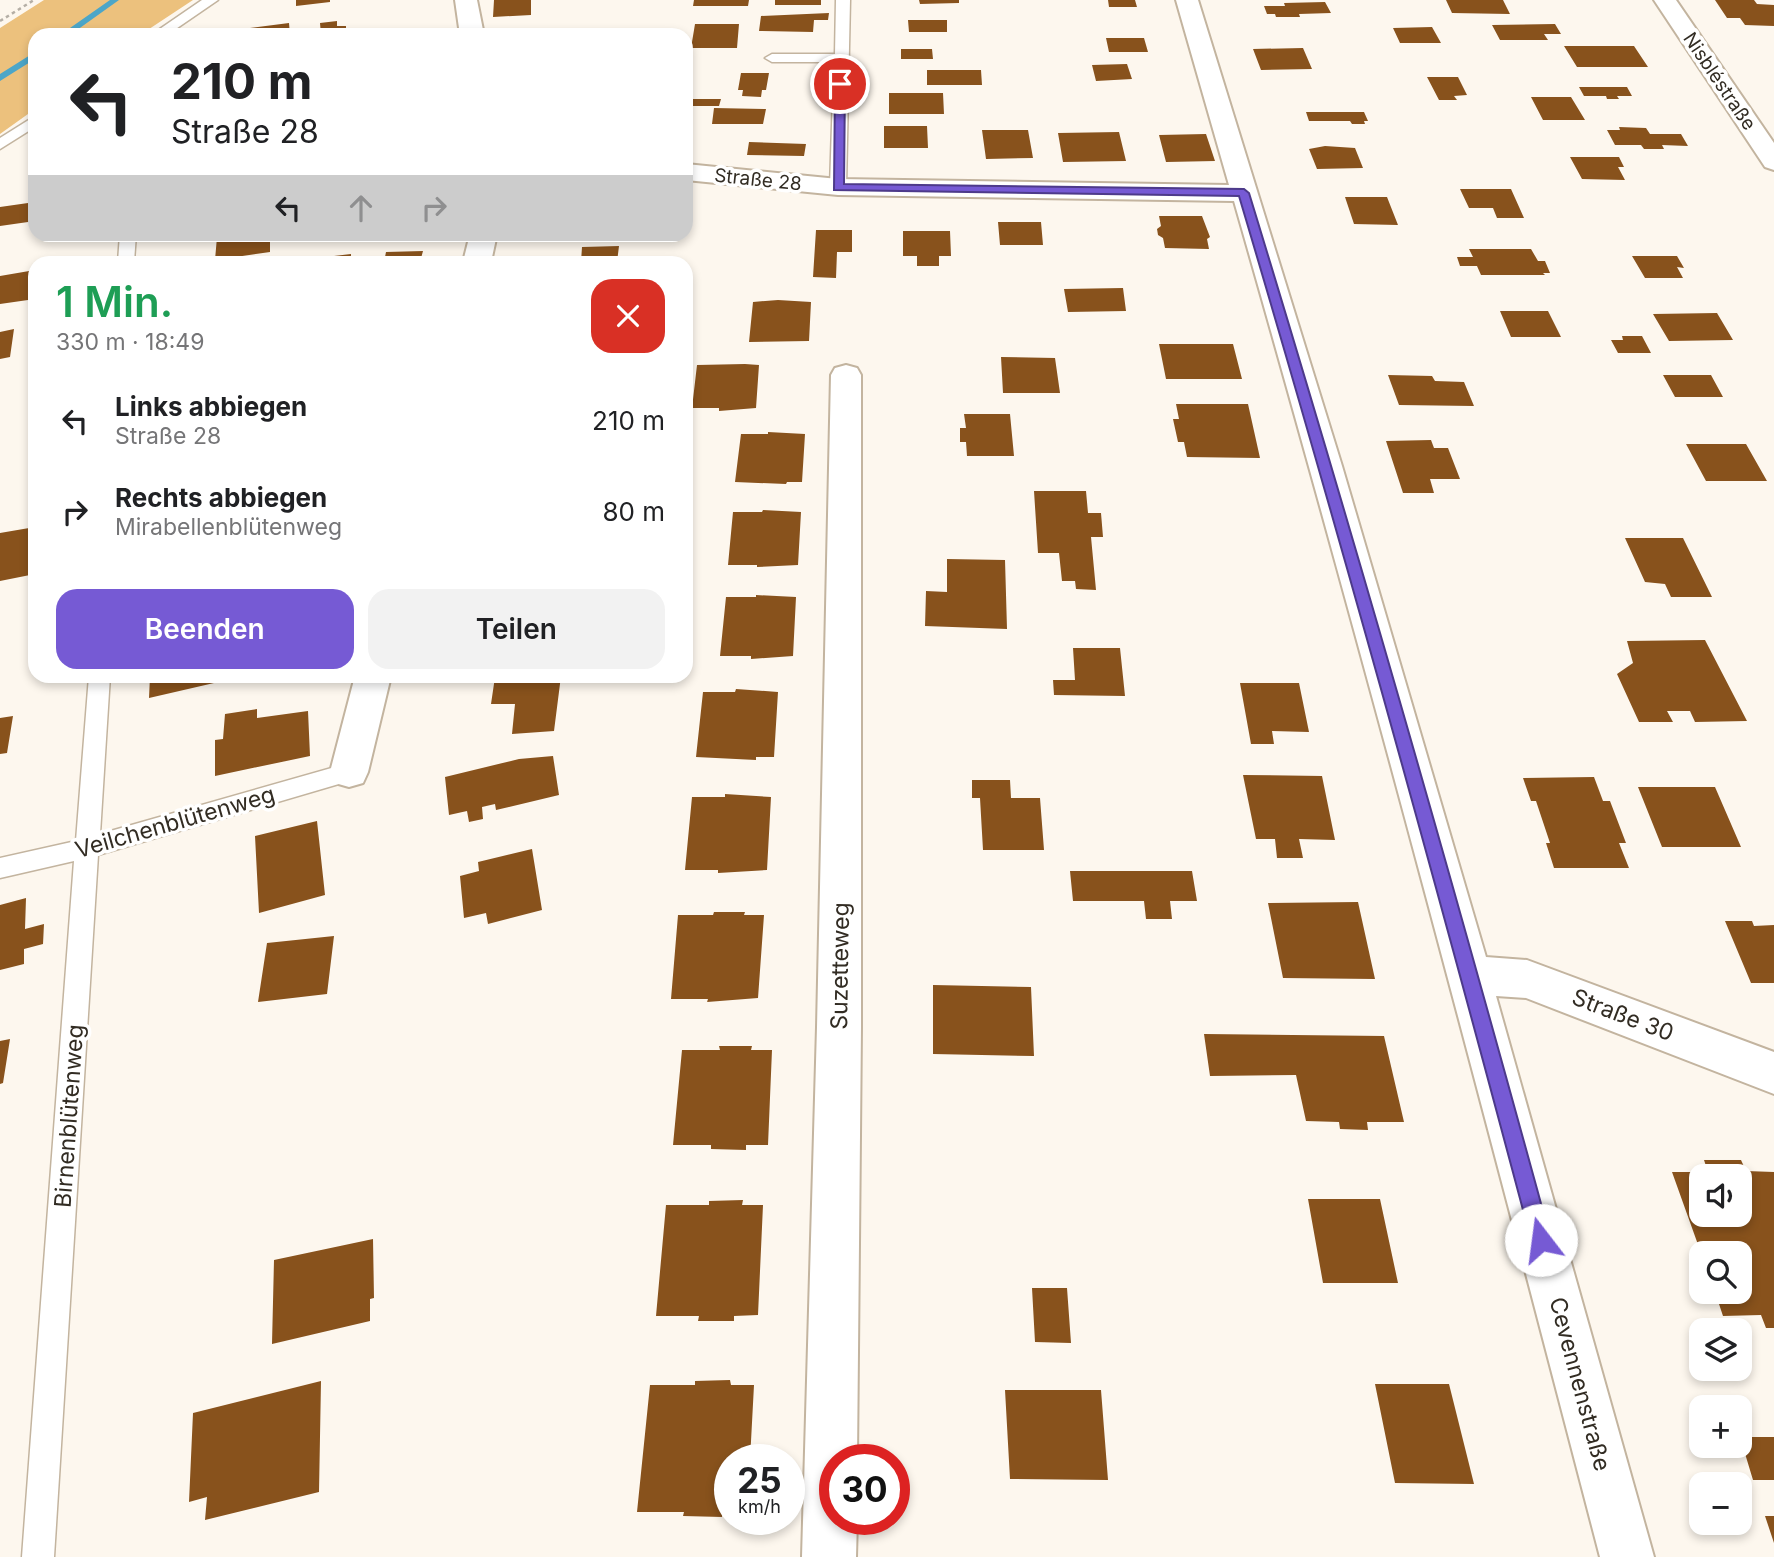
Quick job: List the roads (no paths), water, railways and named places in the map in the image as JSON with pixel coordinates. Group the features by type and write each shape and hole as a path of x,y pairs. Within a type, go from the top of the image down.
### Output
{"street":[{"path":"466,0 471,28"},
{"name":"Cevennenstraße","path":"1187,0 1329,476 1469,975 1627,1557"},
{"name":"Nisbléstraße","path":"1665,0 1774,162"},
{"name":"Straße 28","path":"693,172 838,187 1244,193"},
{"name":"Suzetteweg","path":"829,1557 839,1027 846,375"},
{"path":"349,772 371,683"},
{"name":"Straße 30","path":"1469,975 1527,979 1774,1073"}],"lane":[{"path":"169,28 211,0"},
{"path":"838,187 843,0"},
{"path":"772,58 841,58"},
{"path":"0,145 28,125"},
{"name":"Birnenblütenweg","path":"38,1557 99,683"},
{"name":"Veilchenblütenweg","path":"0,868 87,848 349,772"}],"waterway":[{"path":"74,28 115,0"},
{"path":"0,78 28,60"}]}
